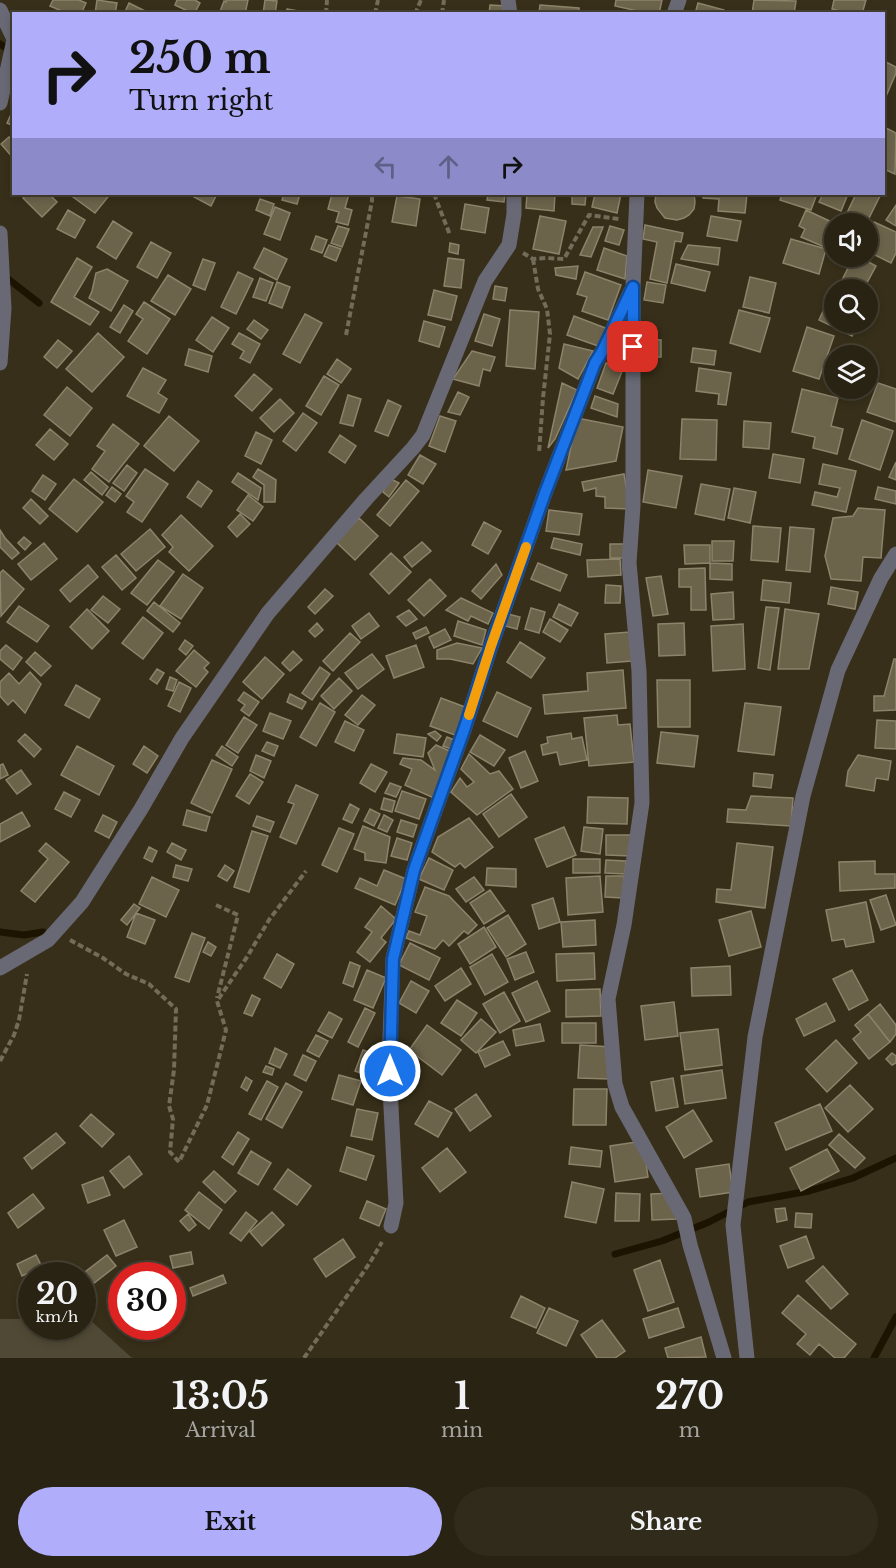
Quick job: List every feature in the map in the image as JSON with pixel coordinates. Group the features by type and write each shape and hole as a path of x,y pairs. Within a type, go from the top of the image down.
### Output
{"street":[{"path":"0,10 12,35"},
{"path":"0,103 12,48"},
{"path":"0,968 48,940 82,902 141,809 182,738 268,613 423,435 485,281 509,245 514,214 514,195"},
{"path":"637,195 633,287 633,506 629,563 639,671 642,803 624,925 608,999 615,1084 622,1107 684,1218 724,1358"},
{"path":"0,233 4,309 0,363"},
{"path":"391,1226 396,1203 390,1088 391,982 393,959 414,870 545,493 595,363 633,287"},
{"path":"747,1358 733,1225 755,1037 803,796 838,670 881,578 896,554"}],"path":[{"path":"346,335 372,195"},
{"path":"434,195 450,235"},
{"path":"509,245 533,259 564,259 589,215 636,221"},
{"path":"533,259 538,289 548,309 550,334 540,460"},
{"path":"217,1001 269,920 306,871"},
{"path":"56,933 103,958 126,974 149,984 176,1008 174,1070 169,1106 173,1119 170,1152 179,1162 207,1105 226,1030 217,1001 238,915 216,904"},
{"path":"0,1061 19,1020 30,951"},
{"path":"304,1358 369,1264 391,1226"}],"shaded area":[{"path":"0,1319 18,1319 18,1340 96,1340 96,1325 108,1336 108,1340 112,1340 132,1358 0,1358"}],"building":[{"path":"53,0 79,0 86,3 82,12 64,12 50,6"},
{"path":"97,0 117,3 115,12 95,12"},
{"path":"177,0 195,0 200,3 195,12 175,5"},
{"path":"226,0 248,0 245,12 220,12 224,1"},
{"path":"265,0 277,1 275,12 263,12"},
{"path":"616,0 662,0 659,12 642,12 615,6"},
{"path":"754,0 796,1 794,12 752,12"},
{"path":"834,0 866,0 863,12 843,12 832,9"},
{"path":"129,3 147,12 125,12"},
{"path":"698,3 724,10 724,12 696,12"},
{"path":"490,5 506,6 505,12 489,12"},
{"path":"540,5 579,8 579,12 539,12"},
{"path":"287,9 304,12 286,12"},
{"path":"885,62 896,67 896,73 885,99"},
{"path":"12,112 12,125 7,123"},
{"path":"886,128 896,133 895,174 885,169"},
{"path":"9,137 12,140 12,157 1,144"},
{"path":"26,195 50,195 57,202 42,217 23,198"},
{"path":"70,195 105,195 108,197 95,213"},
{"path":"195,195 216,195 211,206 194,197"},
{"path":"284,195 300,195 297,204 282,200"},
{"path":"332,195 349,195 345,208 352,210 348,225 336,222 339,212 328,209"},
{"path":"488,195 505,195 504,202 487,200"},
{"path":"527,195 555,195 554,211 526,208"},
{"path":"572,195 586,195 585,205 572,204"},
{"path":"595,195 621,195 617,213 592,207"},
{"path":"656,195 694,195 695,202 694,209 689,215 677,220 665,218 655,202"},
{"path":"703,195 747,195 745,213 718,211 719,199 703,198"},
{"path":"782,195 817,195 811,210 780,200"},
{"path":"822,195 848,195 841,211 819,202"},
{"path":"856,195 880,195 872,213 847,213"},
{"path":"397,196 420,199 416,226 392,222"},
{"path":"260,199 274,204 270,216 256,210"},
{"path":"465,204 489,208 485,233 461,229"},
{"path":"896,205 896,226 886,220"},
{"path":"275,207 290,213 280,240 264,234"},
{"path":"68,210 85,220 75,238 57,229"},
{"path":"806,210 824,218 824,247 801,237 805,229 799,226"},
{"path":"540,216 566,221 559,254 533,249"},
{"path":"711,216 741,221 737,241 707,236"},
{"path":"113,221 132,233 116,259 97,247"},
{"path":"878,224 896,232 896,253 891,263 878,256"},
{"path":"645,225 683,233 681,242 675,241 667,283 650,279 657,242 643,239"},
{"path":"338,226 349,229 342,247 331,243"},
{"path":"610,226 624,230 619,245 605,241"},
{"path":"593,227 603,227 591,257 580,255"},
{"path":"316,236 327,240 322,253 311,249"},
{"path":"791,239 824,248 819,274 783,263"},
{"path":"151,242 171,253 157,278 137,267"},
{"path":"450,243 459,245 458,254 449,252"},
{"path":"329,245 341,249 336,261 324,256"},
{"path":"688,245 720,248 718,265 681,259"},
{"path":"264,248 287,259 277,280 254,268"},
{"path":"604,248 627,256 625,279 597,270"},
{"path":"77,258 92,267 74,297 99,312 90,325 51,302"},
{"path":"448,258 464,260 461,288 444,286"},
{"path":"203,259 215,263 205,290 193,285"},
{"path":"676,264 710,272 705,291 671,283"},
{"path":"578,266 576,279 556,275 555,268"},
{"path":"848,267 875,267 869,279 842,279"},
{"path":"107,269 128,281 111,311 89,298 96,273"},
{"path":"238,272 253,279 236,314 221,307"},
{"path":"585,272 621,285 608,320 582,311 587,297 577,294"},
{"path":"168,275 191,289 175,315 151,301"},
{"path":"750,277 776,283 769,313 743,307"},
{"path":"260,278 273,283 266,301 253,297"},
{"path":"277,282 290,287 282,308 269,303"},
{"path":"647,282 666,285 663,303 644,300"},
{"path":"495,286 507,288 505,301 493,299"},
{"path":"434,290 457,296 451,320 428,315"},
{"path":"144,302 170,319 147,354 128,341 143,319 136,314"},
{"path":"124,305 133,311 120,333 110,327"},
{"path":"824,309 824,322 819,320"},
{"path":"510,310 539,312 535,369 506,366"},
{"path":"739,310 770,318 760,352 730,343"},
{"path":"305,314 322,323 300,363 283,354"},
{"path":"484,314 500,319 492,346 475,341"},
{"path":"574,316 608,329 601,347 567,335"},
{"path":"212,317 229,328 213,352 196,340"},
{"path":"254,320 268,330 261,339 247,329"},
{"path":"424,321 445,327 439,347 419,341"},
{"path":"807,327 834,336 831,345 824,345 824,365 819,379 793,371"},
{"path":"98,333 124,357 92,392 66,369"},
{"path":"239,333 260,344 250,363 240,358 244,351 232,344"},
{"path":"646,339 661,340 661,357 645,357"},
{"path":"58,340 72,351 57,368 44,357"},
{"path":"564,344 593,351 578,379 559,368"},
{"path":"693,348 716,351 714,365 691,362"},
{"path":"189,349 212,356 208,372 185,365"},
{"path":"472,351 495,357 490,371 483,369 479,386 453,379"},
{"path":"337,359 351,369 341,383 327,374"},
{"path":"606,363 623,369 613,394 597,388"},
{"path":"143,368 166,380 158,393 167,399 159,413 127,396"},
{"path":"699,368 731,373 726,405 718,404 719,394 696,391"},
{"path":"254,374 272,389 252,411 235,396"},
{"path":"324,376 339,385 321,415 306,406"},
{"path":"562,383 577,390 555,439 548,448"},
{"path":"878,383 896,389 896,422 867,412 872,399 878,399"},
{"path":"67,387 92,408 70,436 44,415"},
{"path":"802,389 824,394 824,399 838,399 831,426 843,429 837,454 813,448 815,437 792,432"},
{"path":"458,392 469,397 460,415 448,412"},
{"path":"348,395 361,399 353,426 340,423"},
{"path":"595,396 618,404 617,417 591,408"},
{"path":"280,399 294,413 274,432 260,418"},
{"path":"388,400 401,406 388,436 375,431"},
{"path":"303,413 317,423 296,451 283,441"},
{"path":"169,416 199,441 174,471 144,446"},
{"path":"440,416 456,421 445,452 429,446"},
{"path":"577,418 623,427 616,461 566,470"},
{"path":"682,419 717,420 716,460 680,459"},
{"path":"862,420 893,431 880,470 849,459"},
{"path":"744,421 771,423 769,449 743,447"},
{"path":"113,424 139,444 109,482 92,469 105,451 97,446"},
{"path":"50,429 68,444 54,460 36,445"},
{"path":"256,432 272,440 261,464 245,456"},
{"path":"340,435 356,446 345,463 329,452"},
{"path":"773,454 804,459 800,483 769,478"},
{"path":"420,455 436,464 423,484 408,475"},
{"path":"896,462 896,480 889,477"},
{"path":"823,464 856,471 846,512 812,505 815,492 837,497 840,488 819,484"},
{"path":"127,465 137,473 124,491 113,483"},
{"path":"145,469 168,484 142,522 127,512 134,502 126,496"},
{"path":"258,469 276,480 275,502 264,502 264,485 253,477"},
{"path":"648,470 682,476 676,508 643,502"},
{"path":"91,472 108,487 102,495 84,480"},
{"path":"238,473 261,488 258,500 232,482"},
{"path":"624,474 630,509 605,508 605,497 596,496 596,488 584,491 582,482"},
{"path":"43,475 56,484 45,500 32,491"},
{"path":"389,478 399,483 389,497 383,492"},
{"path":"74,479 103,502 77,532 49,509"},
{"path":"406,480 419,491 390,526 377,515"},
{"path":"198,481 212,491 201,507 187,497"},
{"path":"701,484 730,489 724,520 695,514"},
{"path":"112,487 121,494 115,502 106,495"},
{"path":"878,487 896,491 896,504 875,499"},
{"path":"734,488 756,492 750,523 728,518"},
{"path":"248,495 263,507 253,521 237,510"},
{"path":"31,499 48,516 40,524 23,508"},
{"path":"858,508 885,510 881,558 863,557 861,581 831,579 825,556 833,518 853,516"},
{"path":"549,510 582,514 579,535 546,531"},
{"path":"240,514 250,524 237,537 228,527"},
{"path":"181,515 213,546 189,571 169,552 173,547 162,535"},
{"path":"359,518 378,536 355,560 336,542"},
{"path":"484,522 501,531 488,554 472,545"},
{"path":"753,526 781,528 778,562 751,560"},
{"path":"790,527 814,529 810,572 786,570"},
{"path":"150,529 165,547 136,571 121,554"},
{"path":"0,530 19,553 12,559 0,547"},
{"path":"24,537 31,543 25,550 18,543"},
{"path":"554,538 582,544 580,555 551,548"},
{"path":"712,541 734,541 733,561 712,561"},
{"path":"422,542 431,551 412,567 404,557"},
{"path":"44,543 57,559 31,580 18,564"},
{"path":"610,544 624,544 624,558 610,558"},
{"path":"684,545 710,545 710,563 685,564"},
{"path":"391,553 411,572 389,594 370,574"},
{"path":"116,555 136,578 122,590 102,567"},
{"path":"620,559 621,575 588,577 587,560"},
{"path":"158,560 174,572 147,605 131,593"},
{"path":"538,563 567,575 560,591 531,579"},
{"path":"710,563 732,564 732,580 710,579"},
{"path":"496,564 502,575 481,599 472,591"},
{"path":"88,565 98,577 70,602 60,590"},
{"path":"705,568 706,610 691,610 691,587 679,587 679,569"},
{"path":"3,570 24,589 1,616 0,573"},
{"path":"183,574 203,588 181,619 160,606"},
{"path":"661,576 668,614 653,616 646,578"},
{"path":"430,579 446,596 424,616 408,600"},
{"path":"763,580 791,583 789,603 761,600"},
{"path":"606,585 621,586 620,603 605,603"},
{"path":"831,587 858,592 855,609 828,604"},
{"path":"325,589 333,596 315,614 308,607"},
{"path":"733,592 734,619 713,620 711,594"},
{"path":"103,596 120,609 108,623 91,610"},
{"path":"461,598 493,613 488,624 471,616 468,621 446,610"},
{"path":"154,602 180,623 173,632 147,611"},
{"path":"559,604 578,613 571,626 553,617"},
{"path":"19,606 49,626 37,642 7,622"},
{"path":"766,607 779,608 770,670 758,668"},
{"path":"531,608 545,612 539,633 525,629"},
{"path":"87,609 109,631 92,649 70,627"},
{"path":"785,609 819,614 809,669 778,669"},
{"path":"409,610 417,619 406,626 397,617"},
{"path":"369,613 379,626 361,639 352,626"},
{"path":"508,614 520,617 517,629 505,626"},
{"path":"143,617 163,633 143,659 122,643"},
{"path":"550,619 568,630 560,642 543,632"},
{"path":"458,621 486,630 482,645 454,636"},
{"path":"317,623 323,630 315,637 309,631"},
{"path":"684,623 685,655 659,656 658,624"},
{"path":"743,624 745,669 713,671 711,626"},
{"path":"426,627 429,633 416,639 413,633"},
{"path":"445,629 451,640 434,648 429,637"},
{"path":"630,632 632,661 607,663 605,634"},
{"path":"350,633 360,642 333,671 323,661"},
{"path":"185,640 193,646 186,655 179,649"},
{"path":"520,642 545,658 531,678 507,662"},
{"path":"457,643 482,648 473,664 437,659 437,650"},
{"path":"6,645 22,658 13,670 0,659 0,651"},
{"path":"416,645 424,667 394,678 386,656"},
{"path":"194,650 209,663 204,668 208,672 196,687 176,671"},
{"path":"293,651 302,660 290,671 282,663"},
{"path":"35,652 51,666 41,676 26,662"},
{"path":"372,654 384,669 358,689 345,673"},
{"path":"265,657 284,674 262,699 243,682"},
{"path":"894,659 896,659 896,710 874,711 874,696 884,696"},
{"path":"320,667 330,674 312,700 302,693"},
{"path":"157,669 164,673 157,684 150,679"},
{"path":"623,670 626,708 545,714 543,695 588,691 587,673"},
{"path":"30,672 41,684 25,713 13,700 8,705 0,696 0,682 9,673 19,684"},
{"path":"170,677 177,680 173,691 166,689"},
{"path":"339,678 352,691 334,709 321,696"},
{"path":"657,680 690,680 690,727 658,727"},
{"path":"179,682 191,688 180,712 168,706"},
{"path":"76,685 100,699 89,718 65,705"},
{"path":"244,692 259,702 249,716 241,710 245,705 238,700"},
{"path":"497,692 531,708 517,737 483,721"},
{"path":"290,694 306,702 302,709 287,702"},
{"path":"362,695 375,705 358,725 345,715"},
{"path":"441,698 465,707 455,735 430,726"},
{"path":"320,703 335,712 316,746 300,737"},
{"path":"745,703 781,707 774,755 738,751"},
{"path":"270,713 291,721 283,739 263,731"},
{"path":"617,715 618,725 630,724 634,762 589,766 584,718"},
{"path":"244,717 257,725 238,753 226,745"},
{"path":"877,720 896,721 896,749 875,748"},
{"path":"345,721 364,730 354,751 335,742"},
{"path":"435,731 441,736 437,741 428,734"},
{"path":"661,732 698,736 694,767 657,763"},
{"path":"571,733 572,739 582,737 587,760 560,765 557,752 543,755 541,745 548,743 547,737"},
{"path":"25,734 41,749 34,757 18,741"},
{"path":"397,734 426,738 423,757 394,753"},
{"path":"480,735 505,750 494,766 470,752"},
{"path":"447,737 457,741 454,750 443,746"},
{"path":"267,742 278,746 274,756 262,751"},
{"path":"436,745 454,753 434,798 405,785 412,769 400,764 403,758 421,760 435,770 428,753"},
{"path":"77,746 114,766 99,795 61,775"},
{"path":"144,746 158,756 147,773 133,764"},
{"path":"222,746 238,757 232,766 216,755"},
{"path":"525,751 538,781 521,788 509,758"},
{"path":"469,754 490,774 499,771 513,789 477,815 451,792 460,778 467,787 474,782 461,769"},
{"path":"256,755 271,761 264,778 250,771"},
{"path":"858,755 891,761 888,780 876,778 874,791 846,786 848,771"},
{"path":"212,760 232,769 212,813 191,803"},
{"path":"3,764 8,775 0,779 0,765"},
{"path":"371,764 387,772 375,792 360,783"},
{"path":"21,770 31,784 17,794 6,780"},
{"path":"754,773 773,775 771,788 753,786"},
{"path":"250,774 263,782 249,804 236,796"},
{"path":"390,783 401,787 396,797 385,793"},
{"path":"296,785 318,795 296,844 280,837 294,804 288,802"},
{"path":"402,791 426,799 419,819 395,811"},
{"path":"64,792 80,800 71,817 55,809"},
{"path":"511,794 527,817 499,837 483,814"},
{"path":"751,796 793,798 791,826 727,822 728,809 746,810"},
{"path":"588,797 628,798 627,824 587,823"},
{"path":"384,798 395,801 392,812 381,809"},
{"path":"350,804 359,809 352,823 343,819"},
{"path":"370,809 380,814 374,826 364,821"},
{"path":"187,810 210,817 206,831 183,825"},
{"path":"22,812 30,826 0,842 0,824"},
{"path":"103,815 117,822 109,838 95,831"},
{"path":"384,815 393,820 387,832 378,828"},
{"path":"257,816 274,822 270,832 253,826"},
{"path":"469,818 493,847 465,868 460,863 455,867 432,852 438,837"},
{"path":"401,820 417,825 413,837 397,832"},
{"path":"363,826 390,837 386,863 365,860 365,853 354,849"},
{"path":"564,827 576,855 547,867 535,839"},
{"path":"584,827 603,829 600,854 581,851"},
{"path":"339,828 354,834 337,872 322,865"},
{"path":"252,831 268,836 249,892 234,887"},
{"path":"606,835 631,835 631,856 606,855"},
{"path":"397,838 412,843 407,860 391,856"},
{"path":"46,843 69,862 35,902 21,891 48,859 39,851"},
{"path":"172,843 186,850 181,860 167,852"},
{"path":"737,843 773,847 765,908 716,902 717,889 731,890"},
{"path":"149,847 157,851 152,862 144,858"},
{"path":"429,858 453,870 444,890 419,879"},
{"path":"573,859 600,859 600,873 573,873"},
{"path":"606,860 626,861 625,874 605,873"},
{"path":"875,861 875,874 895,874 895,888 840,891 839,862"},
{"path":"176,865 192,869 188,881 173,877"},
{"path":"225,865 234,871 227,881 218,876"},
{"path":"487,868 516,869 516,887 486,885"},
{"path":"384,870 406,879 395,905 355,888 360,878 377,886"},
{"path":"600,876 603,912 568,915 566,878"},
{"path":"606,876 624,876 623,898 605,897"},
{"path":"152,877 179,890 166,917 139,904"},
{"path":"474,877 484,890 466,902 456,889"},
{"path":"425,887 449,896 477,925 468,934 464,931 449,946 443,940 435,949 406,938 409,931 420,935 427,916 415,912"},
{"path":"490,890 505,911 484,924 470,903"},
{"path":"886,895 896,925 881,930 870,900"},
{"path":"553,898 560,922 539,929 532,905"},
{"path":"866,902 874,942 846,947 844,939 832,941 826,910"},
{"path":"134,904 140,908 127,925 121,920"},
{"path":"381,906 396,919 381,938 386,942 370,962 357,952 372,932 365,927"},
{"path":"751,911 761,947 729,956 719,920"},
{"path":"136,913 155,920 145,944 127,937"},
{"path":"508,915 526,944 506,957 487,928"},
{"path":"595,920 596,945 563,947 561,922"},
{"path":"484,927 496,947 470,964 458,944"},
{"path":"192,933 205,938 189,982 175,977"},
{"path":"208,942 216,947 211,956 203,952"},
{"path":"410,943 440,958 429,980 399,965"},
{"path":"526,952 534,972 515,980 507,959"},
{"path":"594,953 595,979 557,981 556,954"},
{"path":"277,954 294,964 281,988 264,978"},
{"path":"492,954 508,982 485,995 470,967"},
{"path":"350,962 360,966 353,987 343,983"},
{"path":"730,966 731,995 692,996 691,968"},
{"path":"461,968 471,984 445,1001 435,986"},
{"path":"367,970 386,978 373,1008 354,1000"},
{"path":"852,970 868,1000 849,1010 833,979"},
{"path":"411,981 429,991 416,1013 399,1003"},
{"path":"537,981 550,1011 526,1022 512,993"},
{"path":"600,989 601,1016 566,1017 566,990"},
{"path":"504,992 520,1021 500,1033 483,1004"},
{"path":"252,995 260,999 252,1016 244,1013"},
{"path":"457,1000 477,1013 461,1036 441,1023"},
{"path":"674,1002 678,1036 645,1040 641,1006"},
{"path":"826,1003 835,1021 804,1036 796,1019"},
{"path":"880,1004 896,1025 896,1034 890,1042 868,1014"},
{"path":"365,1008 375,1013 358,1047 348,1042"},
{"path":"329,1012 342,1019 332,1038 318,1031"},
{"path":"868,1014 890,1042 869,1059 853,1039 861,1032 855,1025"},
{"path":"481,1019 496,1032 476,1053 461,1040"},
{"path":"562,1023 596,1023 596,1043 562,1043"},
{"path":"540,1024 544,1041 516,1046 513,1030"},
{"path":"427,1025 461,1050 442,1075 409,1050"},
{"path":"718,1029 722,1065 685,1070 680,1033"},
{"path":"316,1035 328,1041 319,1057 307,1051"},
{"path":"836,1040 857,1063 827,1092 806,1069"},
{"path":"503,1041 510,1055 485,1067 478,1052"},
{"path":"580,1045 612,1047 610,1079 578,1078"},
{"path":"275,1048 287,1054 280,1068 269,1063"},
{"path":"363,1050 385,1058 377,1079 355,1071"},
{"path":"892,1053 896,1056 896,1063 892,1065 886,1059"},
{"path":"303,1055 316,1061 306,1081 294,1075"},
{"path":"266,1066 274,1069 272,1075 263,1072"},
{"path":"722,1070 726,1098 685,1104 681,1076"},
{"path":"339,1075 361,1081 353,1105 332,1099"},
{"path":"246,1077 252,1081 247,1091 241,1087"},
{"path":"673,1078 678,1107 656,1111 651,1082"},
{"path":"267,1081 278,1087 261,1120 249,1114"},
{"path":"286,1083 302,1092 282,1128 266,1119"},
{"path":"850,1085 873,1109 848,1132 825,1108"},
{"path":"574,1089 607,1089 606,1125 573,1125"},
{"path":"476,1094 491,1116 470,1131 455,1109"},
{"path":"429,1101 452,1113 438,1137 415,1124"},
{"path":"820,1104 832,1131 786,1150 775,1123"},
{"path":"357,1109 378,1113 372,1140 351,1136"},
{"path":"693,1110 712,1141 684,1158 666,1127"},
{"path":"91,1114 114,1134 102,1147 80,1126"},
{"path":"238,1132 249,1139 233,1165 222,1157"},
{"path":"56,1133 65,1143 32,1169 24,1158"},
{"path":"839,1134 865,1158 855,1168 829,1145"},
{"path":"643,1141 648,1177 615,1182 610,1146"},
{"path":"347,1147 374,1156 366,1180 340,1171"},
{"path":"571,1147 602,1151 600,1167 569,1164"},
{"path":"447,1148 466,1172 440,1192 422,1168"},
{"path":"827,1149 839,1171 801,1191 790,1168"},
{"path":"251,1151 271,1163 258,1185 238,1173"},
{"path":"129,1156 142,1174 124,1188 110,1171"},
{"path":"729,1164 733,1192 700,1197 696,1169"},
{"path":"288,1169 311,1186 297,1205 274,1189"},
{"path":"214,1171 236,1191 225,1203 203,1182"},
{"path":"103,1177 110,1195 88,1203 82,1185"},
{"path":"572,1182 604,1189 596,1223 565,1217"},
{"path":"199,1192 222,1210 209,1229 185,1210"},
{"path":"616,1193 640,1194 639,1221 615,1221"},
{"path":"676,1193 677,1219 652,1220 651,1194"},
{"path":"33,1194 44,1208 18,1228 8,1213"},
{"path":"367,1201 386,1209 379,1226 360,1218"},
{"path":"785,1208 787,1220 777,1222 775,1209"},
{"path":"246,1212 257,1221 241,1241 230,1233"},
{"path":"272,1212 284,1225 262,1246 250,1232"},
{"path":"796,1213 812,1214 811,1228 795,1227"},
{"path":"188,1214 196,1225 189,1231 180,1221"},
{"path":"124,1220 137,1247 116,1256 104,1230"},
{"path":"806,1236 814,1258 788,1268 780,1246"},
{"path":"343,1239 355,1257 326,1277 314,1259"},
{"path":"191,1252 193,1264 186,1265 186,1262 172,1262 170,1256"},
{"path":"36,1255 40,1262 21,1262"},
{"path":"107,1255 113,1262 108,1262 108,1272 96,1282 96,1263"},
{"path":"660,1260 674,1302 648,1311 634,1270"},
{"path":"823,1266 848,1294 831,1309 806,1281"},
{"path":"223,1275 226,1283 193,1296 190,1288"},
{"path":"798,1295 856,1344 844,1358 835,1358 819,1344 810,1355 797,1344 806,1334 782,1313"},
{"path":"521,1296 545,1308 536,1328 511,1317"},
{"path":"549,1308 578,1321 566,1346 537,1333"},
{"path":"678,1308 684,1327 649,1338 643,1319"},
{"path":"602,1320 625,1351 615,1358 597,1358 581,1335"},
{"path":"701,1337 706,1357 668,1358 665,1348"}],"waterway":[{"path":"0,44 12,52"},
{"path":"3,275 39,303"},
{"path":"0,932 24,935 43,932"},
{"path":"615,1254 662,1241 709,1222 748,1202 809,1191 853,1178 896,1158"},
{"path":"874,1358 896,1317"}],"slow traffic":[{"path":"469,715 526,547"}],"route":[{"path":"390,1071 393,959 414,870 545,493 595,363 633,287 633,347"}]}
